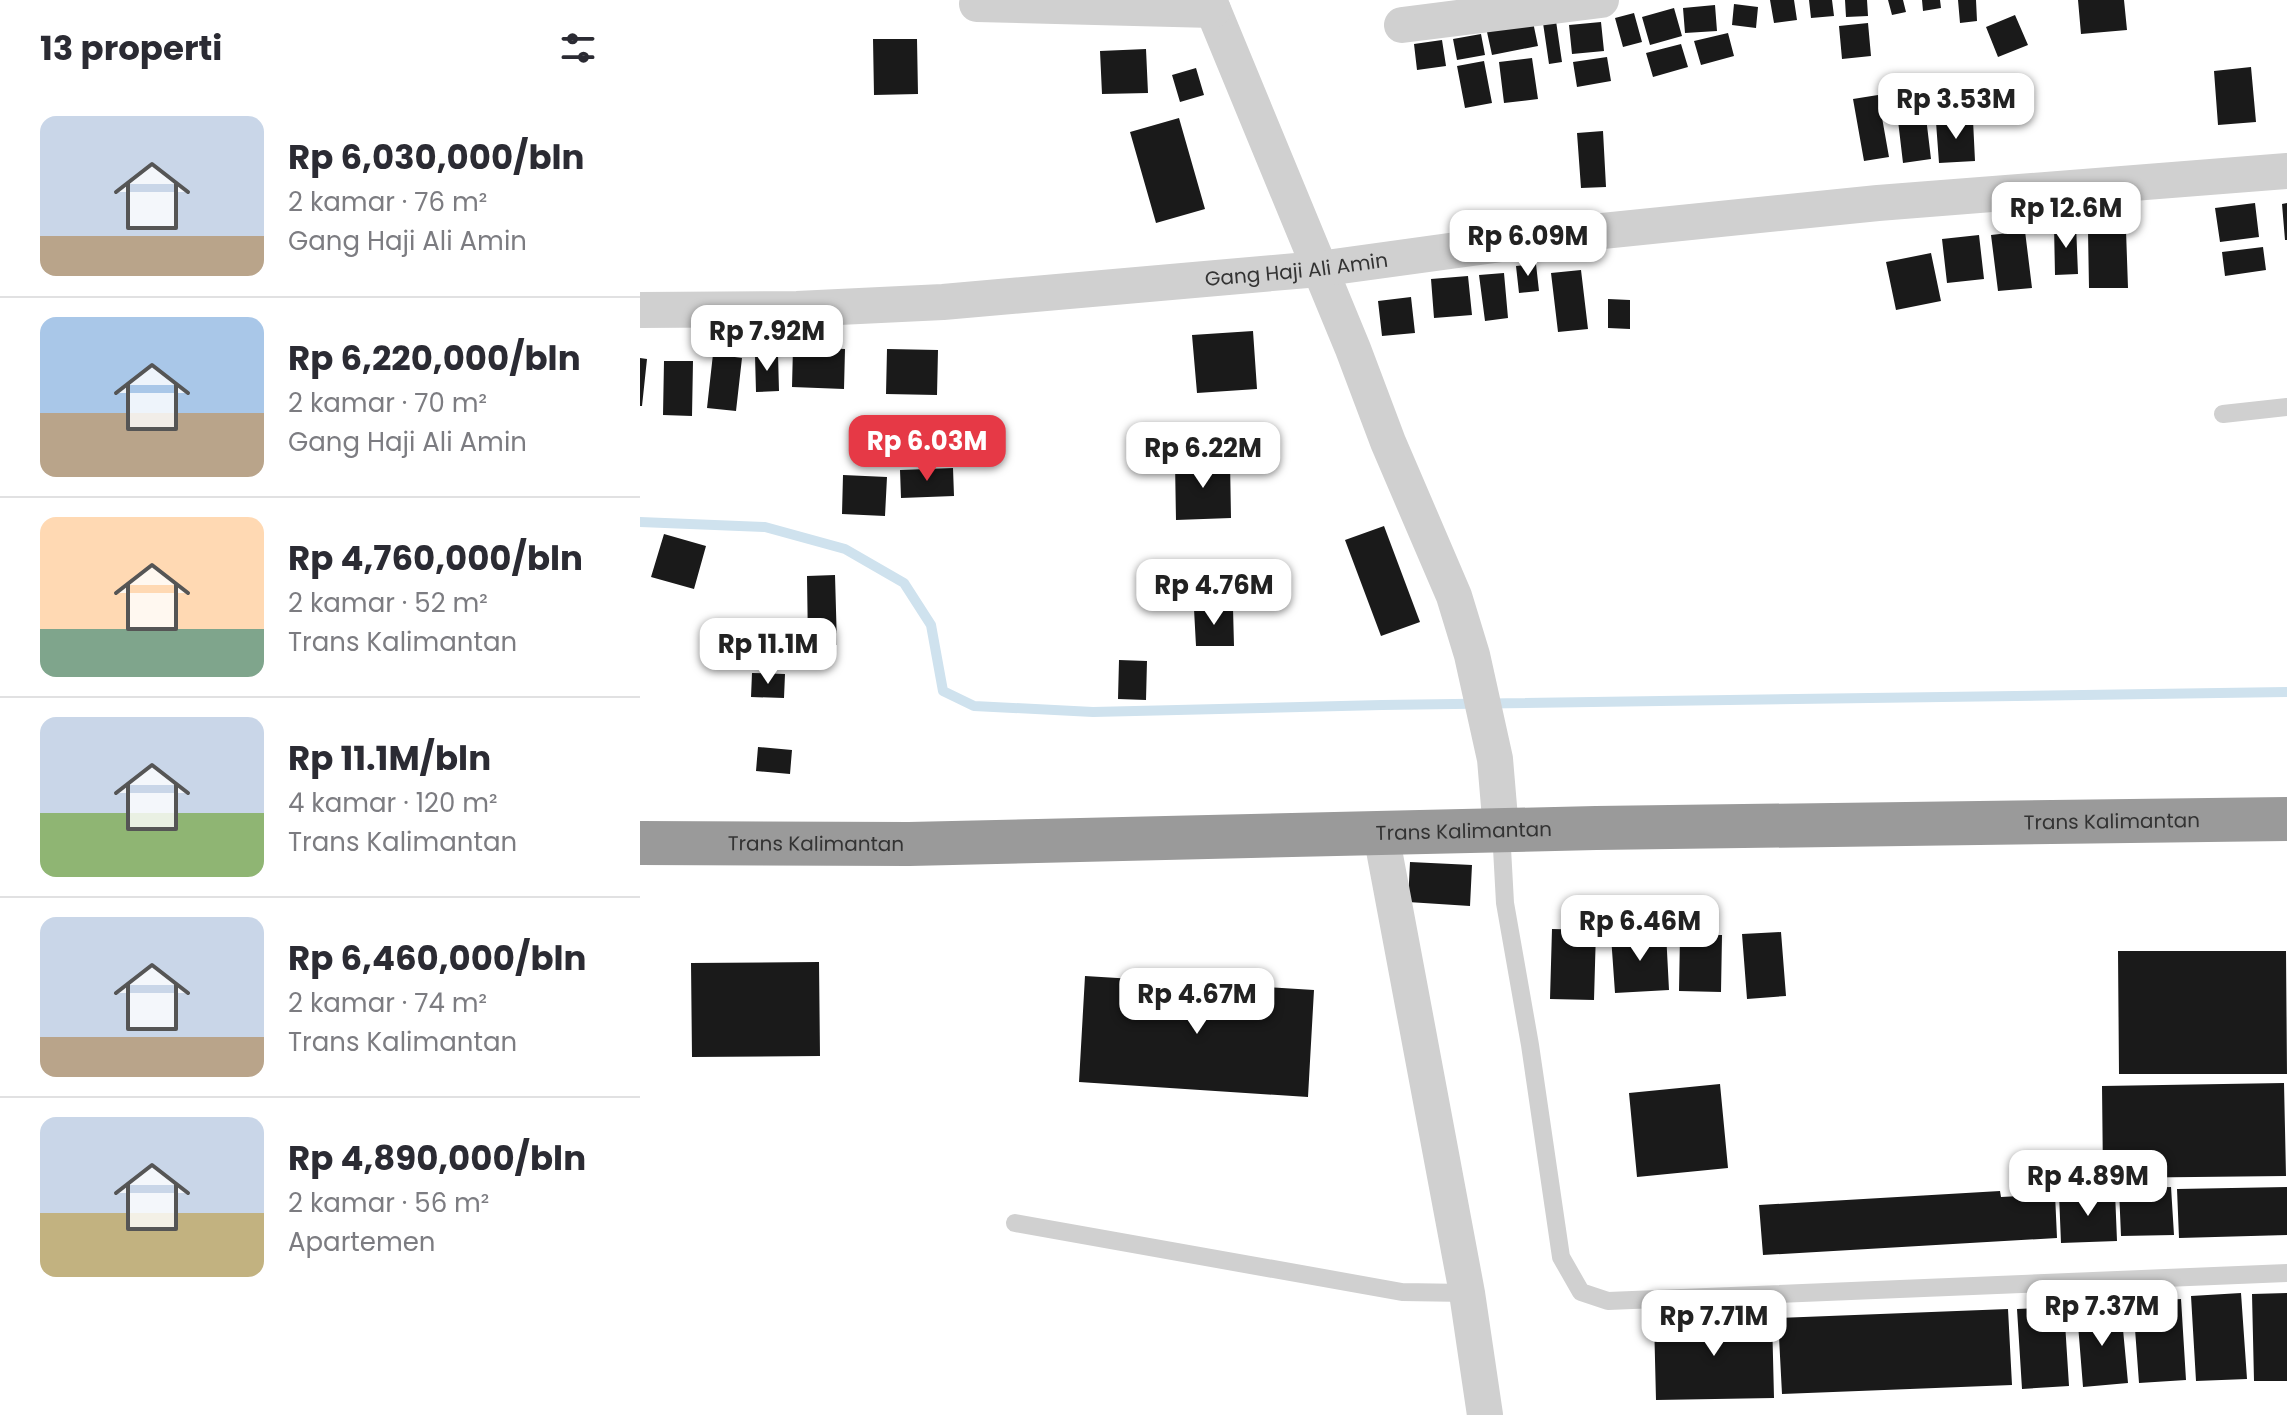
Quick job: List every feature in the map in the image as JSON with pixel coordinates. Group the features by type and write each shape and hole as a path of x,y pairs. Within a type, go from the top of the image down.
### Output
{"highway":[{"name":"Trans Kalimantan","path":"640,843 894,844 1501,830 2287,819"}],"street":[{"path":"1402,25 1601,0"},
{"path":"977,4 1211,5 1388,442 1454,596 1495,759 1501,830"},
{"name":"Gang Haji Ali Amin","path":"640,310 797,309 943,302 1319,269 1573,234 1878,203 2287,171"},
{"path":"1381,834 1467,1293 1485,1415"}],"lane":[{"path":"2223,414 2287,407"},
{"path":"1501,830 1505,903 1530,1045 1561,1257 1581,1292 1608,1301 2287,1273"},
{"path":"1015,1223 1402,1292 1467,1293"}],"building":[{"path":"1770,0 1794,0 1797,20 1774,23"},
{"path":"1809,0 1832,0 1834,16 1811,18"},
{"path":"1845,0 1867,0 1868,16 1846,17"},
{"path":"1888,0 1903,0 1906,12 1892,15"},
{"path":"1922,0 1940,0 1941,8 1923,11"},
{"path":"1958,0 1976,0 1977,21 1960,23"},
{"path":"2078,0 2124,0 2127,30 2081,34"},
{"path":"1734,4 1758,7 1756,28 1732,25"},
{"path":"1715,5 1717,31 1685,33 1683,8"},
{"path":"1674,8 1682,36 1650,45 1642,17"},
{"path":"1634,13 1642,42 1623,47 1615,18"},
{"path":"2015,15 2028,45 1998,57 1986,27"},
{"path":"1556,21 1562,62 1549,64 1543,23"},
{"path":"1533,22 1538,46 1492,55 1487,32"},
{"path":"1601,22 1604,51 1572,54 1569,25"},
{"path":"1868,23 1871,56 1842,59 1839,26"},
{"path":"1728,33 1734,56 1701,65 1694,41"},
{"path":"1481,34 1485,55 1457,60 1453,39"},
{"path":"873,39 917,39 918,94 874,95"},
{"path":"1442,40 1446,66 1417,70 1414,44"},
{"path":"1681,44 1688,67 1653,77 1646,53"},
{"path":"1146,49 1148,93 1102,94 1100,51"},
{"path":"1607,57 1611,81 1577,87 1573,62"},
{"path":"1532,58 1538,99 1504,103 1499,62"},
{"path":"1484,61 1492,103 1465,108 1457,66"},
{"path":"2251,67 2256,122 2218,125 2214,71"},
{"path":"1196,68 1204,95 1180,102 1172,75"},
{"path":"1940,78 1975,80 1974,112 1939,110"},
{"path":"1923,92 1931,159 1903,163 1895,95"},
{"path":"1878,95 1889,157 1864,161 1853,99"},
{"path":"1179,118 1205,209 1156,223 1130,132"},
{"path":"1973,120 1975,161 1939,163 1936,122"},
{"path":"1603,131 1606,187 1581,188 1577,133"},
{"path":"2255,203 2259,237 2220,242 2215,208"},
{"path":"2287,203 2287,240 2285,240 2282,204"},
{"path":"2076,224 2078,274 2055,275 2054,225"},
{"path":"2126,230 2128,288 2089,288 2088,231"},
{"path":"2025,231 2032,288 1998,291 1991,235"},
{"path":"1979,235 1984,279 1947,283 1942,239"},
{"path":"2263,247 2266,270 2225,276 2222,252"},
{"path":"1931,253 1941,301 1896,310 1886,262"},
{"path":"1536,264 1539,291 1519,293 1516,266"},
{"path":"1581,270 1588,329 1558,332 1551,273"},
{"path":"1504,273 1508,318 1485,321 1479,275"},
{"path":"1468,276 1472,315 1434,318 1431,279"},
{"path":"1411,297 1415,333 1382,336 1378,301"},
{"path":"1608,299 1630,300 1630,329 1608,328"},
{"path":"1253,331 1257,389 1197,393 1192,335"},
{"path":"793,347 845,349 844,389 792,387"},
{"path":"887,349 938,350 937,395 886,394"},
{"path":"713,354 742,358 736,411 707,408"},
{"path":"778,354 779,391 756,392 755,355"},
{"path":"640,358 647,359 642,406 640,406"},
{"path":"664,361 693,361 692,416 663,415"},
{"path":"1230,461 1231,518 1176,520 1175,462"},
{"path":"953,468 954,496 901,498 900,470"},
{"path":"843,475 887,477 885,516 842,514"},
{"path":"1384,526 1420,622 1381,636 1345,540"},
{"path":"664,534 706,546 694,589 651,577"},
{"path":"835,575 837,645 808,646 807,576"},
{"path":"1233,608 1234,646 1196,646 1194,609"},
{"path":"753,619 788,623 784,656 749,652"},
{"path":"1119,660 1147,661 1146,700 1118,699"},
{"path":"752,673 785,674 784,698 751,697"},
{"path":"758,747 792,750 790,774 756,771"},
{"path":"1410,862 1472,865 1470,906 1408,902"},
{"path":"1552,929 1596,930 1594,1000 1550,999"},
{"path":"1666,932 1669,990 1615,993 1611,936"},
{"path":"1781,932 1786,996 1747,999 1742,934"},
{"path":"1680,935 1722,935 1721,992 1679,991"},
{"path":"2118,951 2286,951 2287,1074 2119,1074"},
{"path":"819,962 820,1056 692,1057 691,963"},
{"path":"1085,976 1314,990 1308,1097 1079,1082"},
{"path":"2284,1083 2286,1176 2103,1178 2102,1086"},
{"path":"1720,1084 1728,1168 1637,1177 1629,1093"},
{"path":"2171,1187 2174,1235 2121,1236 2119,1189"},
{"path":"2287,1187 2287,1235 2179,1238 2177,1189"},
{"path":"2000,1191 2001,1197 2055,1194 2057,1238 1763,1255 1759,1205"},
{"path":"2115,1192 2117,1241 2061,1243 2059,1194"},
{"path":"2241,1293 2247,1379 2196,1381 2191,1296"},
{"path":"2287,1293 2287,1381 2254,1381 2252,1294"},
{"path":"2181,1299 2186,1380 2139,1383 2133,1302"},
{"path":"2064,1307 2069,1386 2022,1389 2017,1309"},
{"path":"2121,1308 2128,1383 2083,1387 2077,1312"},
{"path":"2008,1309 2012,1385 1782,1394 1778,1318"},
{"path":"1772,1317 1774,1398 1656,1400 1654,1319"}],"waterway":[{"path":"640,522 765,527 845,549 904,583 931,625 943,691 974,706 1093,712 2287,692"}]}
